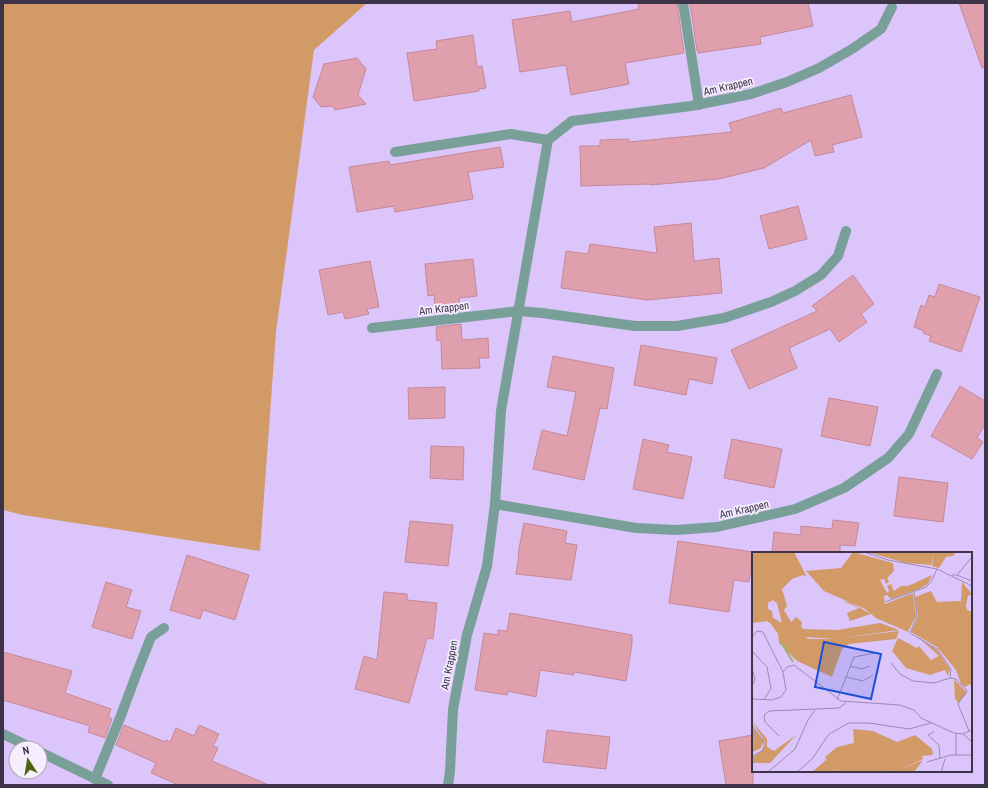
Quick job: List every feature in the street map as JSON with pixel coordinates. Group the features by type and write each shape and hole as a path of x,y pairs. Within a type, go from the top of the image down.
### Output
{"street":[{"path":"683,3 699,105"},
{"name":"Am Krappen","path":"448,785 453,708 467,635 486,566 495,504 501,411 548,140 572,121 699,105 751,94 787,82 819,68 852,49 881,29 892,7"},
{"path":"395,152 511,134 548,140"},
{"name":"Am Krappen","path":"372,328 518,311 635,326 677,326 724,318 771,302 795,291 821,275 838,256 846,231"},
{"name":"Am Krappen","path":"495,504 636,528 676,530 717,527 795,509 844,488 888,458 909,434 937,374"},
{"path":"95,779 151,637 164,628"},
{"path":"3,734 15,740"},
{"path":"48,756 108,785"}],"shaded area":[{"path":"3,3 367,3 314,50 276,332 260,551 23,515 3,510"}],"building":[{"path":"638,3 677,3 684,53 625,63 629,84 571,95 566,65 520,72 512,20 570,11 572,22 639,9"},
{"path":"690,3 808,3 813,26 760,37 761,44 698,53"},
{"path":"959,3 985,3 985,67 982,68"},
{"path":"473,35 477,67 482,66 486,88 479,89 479,91 414,101 407,53 437,49 436,41"},
{"path":"357,58 366,69 358,95 366,104 335,110 332,106 321,107 313,97 324,64"},
{"path":"851,95 862,137 832,145 834,152 815,156 811,140 764,168 719,179 650,185 581,186 580,146 600,146 600,140 629,139 629,142 732,132 729,123 781,108 783,113"},
{"path":"500,147 504,167 468,172 473,199 395,212 394,206 357,212 349,167 389,161 390,165"},
{"path":"798,206 807,239 769,249 760,216"},
{"path":"691,223 694,261 719,258 722,293 647,300 561,288 566,251 588,254 590,244 657,253 654,227"},
{"path":"473,259 477,296 459,298 460,311 435,314 434,295 428,296 425,264"},
{"path":"370,261 379,307 367,309 369,314 345,319 343,312 328,315 319,270"},
{"path":"853,275 874,304 861,314 867,322 839,342 830,329 789,348 797,368 749,389 731,350 817,311 812,306"},
{"path":"939,284 980,297 961,352 929,341 931,336 914,327 921,305 925,307 929,295 935,297"},
{"path":"461,324 462,340 488,338 489,358 479,358 480,368 442,369 441,340 437,341 436,327"},
{"path":"641,345 717,358 712,384 689,379 686,395 634,385"},
{"path":"553,356 614,368 607,409 600,408 584,480 533,469 542,430 567,436 576,392 547,387"},
{"path":"960,386 985,401 985,424 977,438 983,442 972,459 931,436"},
{"path":"445,387 445,418 409,419 408,388"},
{"path":"829,398 878,407 870,446 821,436"},
{"path":"643,439 669,445 667,452 692,457 683,499 633,489"},
{"path":"732,439 782,449 774,488 724,478"},
{"path":"431,446 464,447 463,480 430,478"},
{"path":"899,477 948,483 943,522 894,516"},
{"path":"833,520 859,523 855,546 840,545 840,552 772,552 774,532 801,535 801,526 832,529"},
{"path":"410,521 453,525 448,566 405,562"},
{"path":"524,523 567,531 565,543 577,545 571,580 516,574"},
{"path":"678,541 753,552 749,582 734,580 729,612 669,603"},
{"path":"187,555 249,575 235,620 203,610 200,619 170,610"},
{"path":"106,582 132,590 126,607 141,611 132,639 92,627"},
{"path":"384,592 407,594 407,600 437,603 433,639 427,638 409,703 355,689 364,656 377,660"},
{"path":"510,613 632,635 626,681 574,672 574,675 540,670 536,697 508,691 507,695 475,690 484,633 498,635 498,630 507,631"},
{"path":"3,652 72,671 65,693 111,709 108,717 112,719 105,738 88,732 90,726 3,700"},
{"path":"124,725 165,742 166,740 170,742 176,728 194,736 199,725 219,734 213,746 218,748 212,761 269,785 179,785 151,773 156,763 116,745"},
{"path":"547,730 610,737 606,769 543,762"},
{"path":"752,735 753,785 726,785 719,741"}]}
